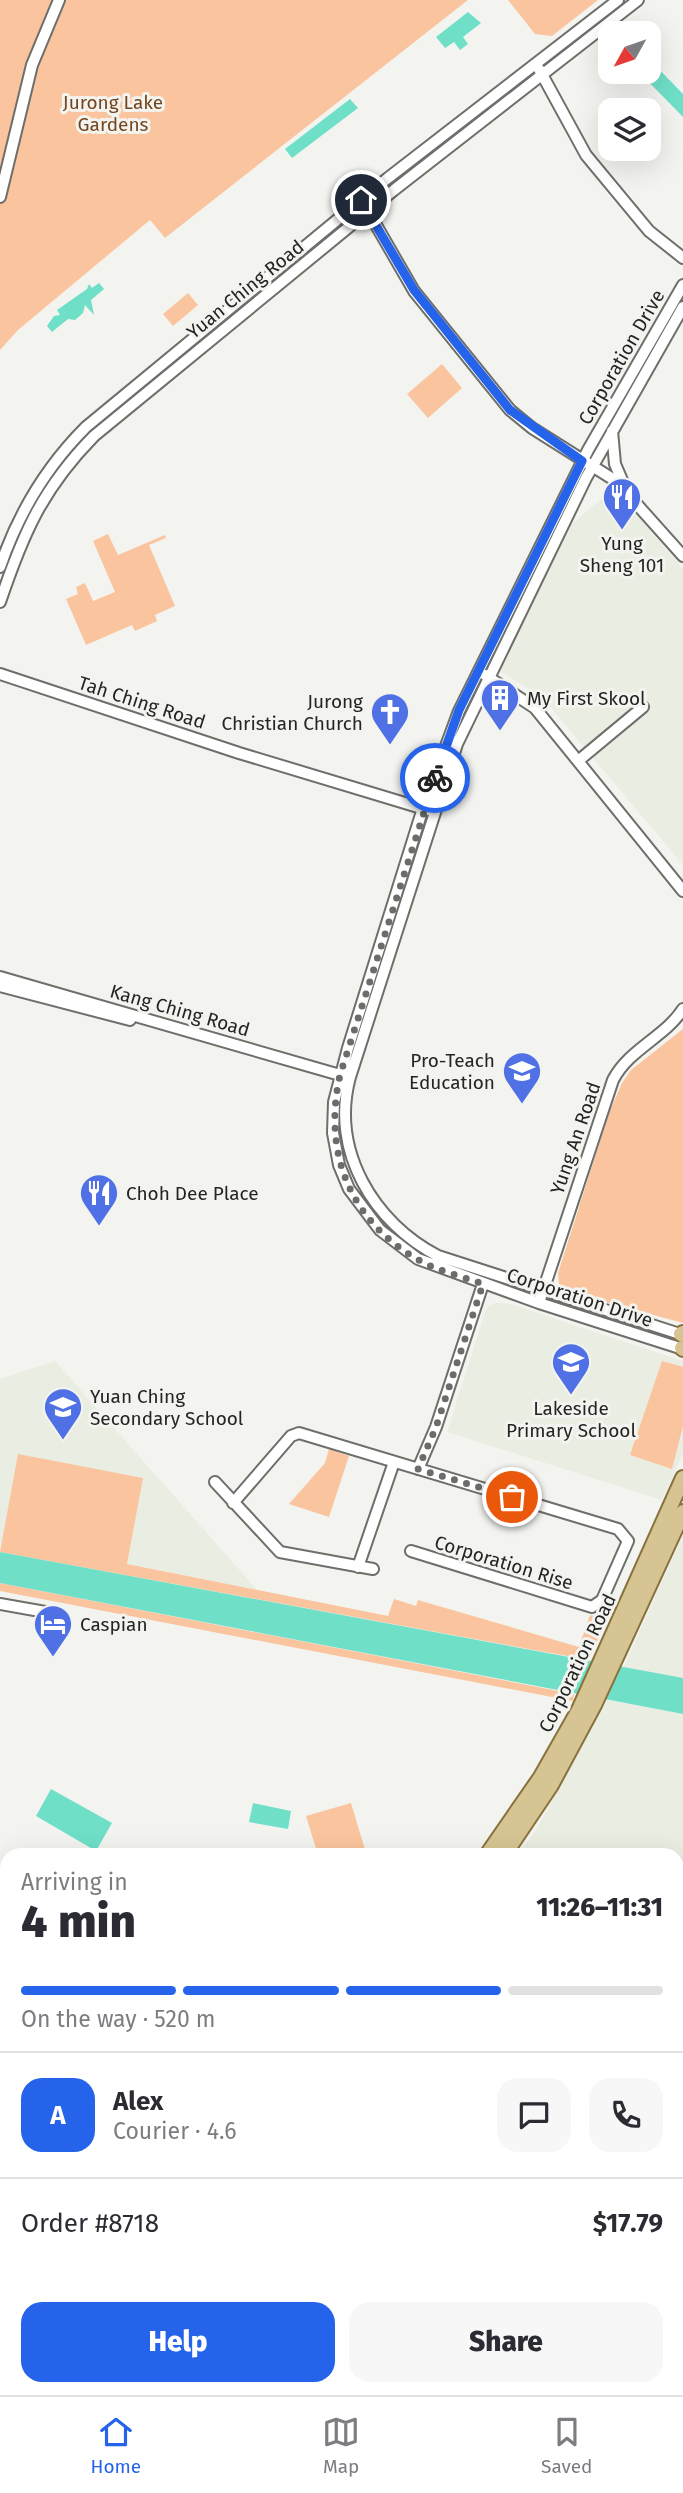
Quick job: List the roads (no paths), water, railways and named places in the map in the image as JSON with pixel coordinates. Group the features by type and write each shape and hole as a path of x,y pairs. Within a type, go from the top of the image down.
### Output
{"main road":[{"name":"Corporation Road","path":"509,1848 551,1785 676,1517 683,1478"},
{"name":"Corporation Road","path":"606,1663 637,1583 676,1517"},
{"name":"Corporation Road","path":"492,1848 588,1703"}],"street":[{"path":"0,197 32,65 59,0"},
{"name":"Yuan Ching Road","path":"0,567 29,503 54,462 74,439 361,200 618,0"},
{"name":"Yuan Ching Road","path":"0,602 23,534 51,485 72,458 134,401 368,211 638,0"},
{"path":"535,64 586,155 649,231 683,258"},
{"path":"361,200 414,290 510,410 627,490"},
{"name":"Corporation Drive","path":"682,1341 539,1303 429,1265 399,1248 362,1209 349,1189 339,1166 333,1133 344,1079 459,710 683,285"},
{"path":"256,286 264,296"},
{"name":"Corporation Drive","path":"428,812 587,464 612,431 683,307"},
{"path":"612,431 615,464 627,490 683,556"},
{"path":"479,672 535,708 683,891"},
{"name":"Tah Ching Road","path":"0,674 428,812"},
{"name":"Tah Ching Road","path":"0,681 237,758 428,812"},
{"path":"578,761 643,707"},
{"name":"Kang Ching Road","path":"0,977 344,1079"},
{"name":"Kang Ching Road","path":"0,986 174,1030"},
{"name":"Yung An Road","path":"539,1303 613,1080 623,1063 676,1020 683,1009"},
{"name":"Corporation Drive","path":"344,1079 346,1130 353,1159 371,1200 388,1221 438,1256 543,1290 682,1341"},
{"path":"233,1503 295,1433 418,1469 436,1427 483,1284"},
{"path":"358,1567 394,1462"},
{"name":"Corporation Rise","path":"411,1551 592,1607 603,1600 628,1546 623,1532 418,1469"},
{"path":"215,1482 280,1552 373,1569"},
{"path":"616,1574 637,1583"},
{"path":"0,1604 51,1613 54,1628"}],"place":[{"name":"Yung Sheng 101","path":"622,531"},
{"name":"My First Skool","path":"500,732"},
{"name":"Jurong Christian Church","path":"390,746"},
{"name":"Pro-Teach Education","path":"522,1105"},
{"name":"Choh Dee Place","path":"99,1227"},
{"name":"Lakeside Primary School","path":"571,1396"},
{"name":"Yuan Ching Secondary School","path":"63,1441"},
{"name":"Caspian","path":"53,1658"}],"park label":[{"name":"Jurong Lake Gardens","path":"113,113"}]}
